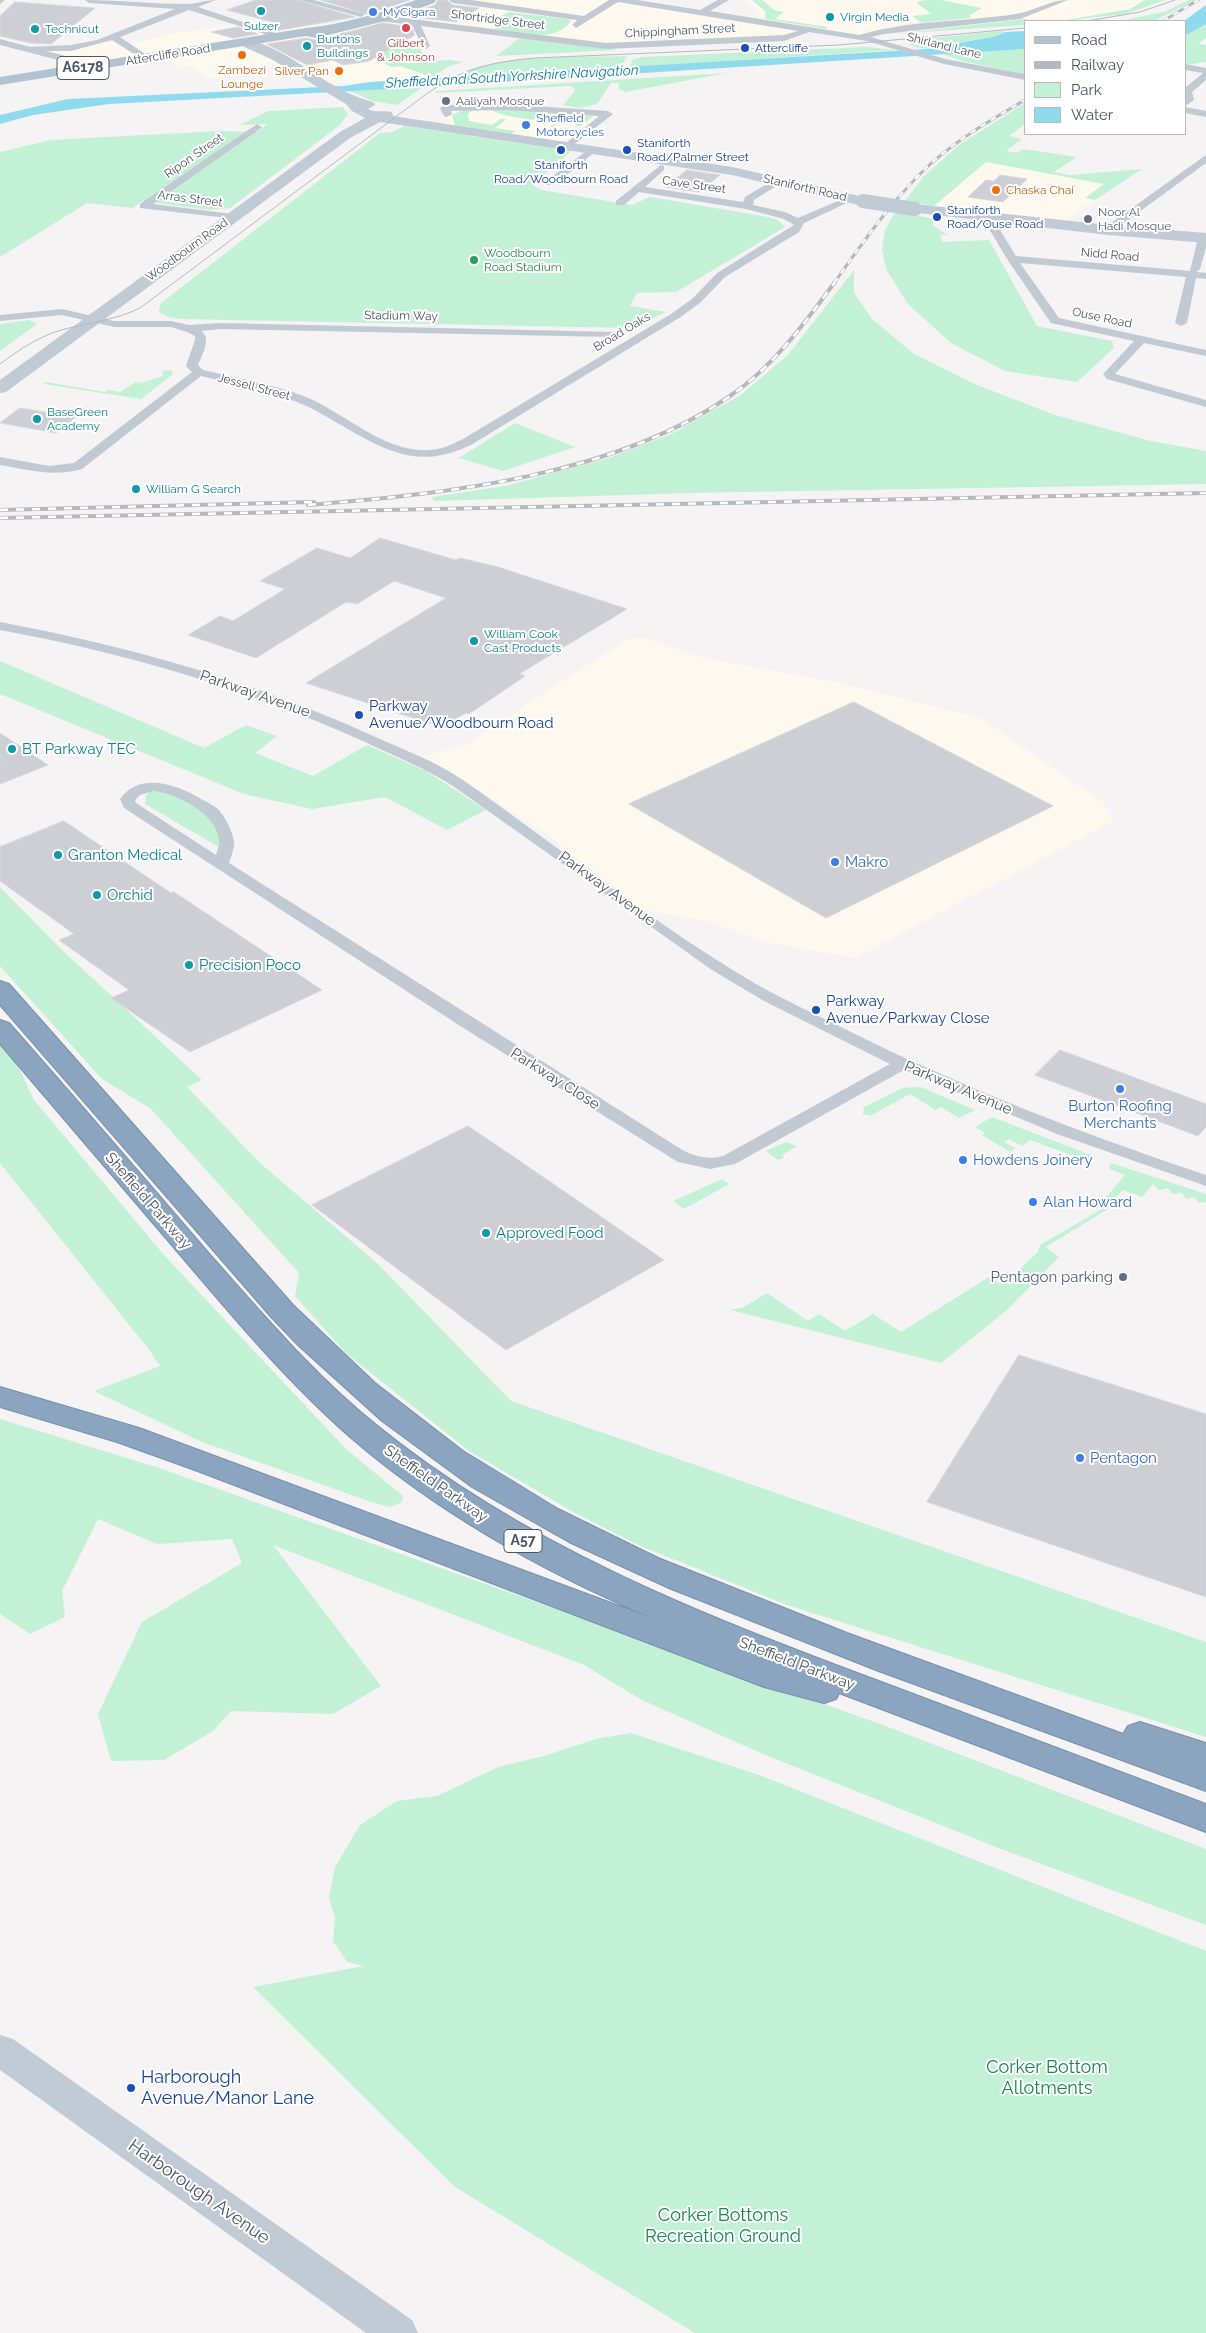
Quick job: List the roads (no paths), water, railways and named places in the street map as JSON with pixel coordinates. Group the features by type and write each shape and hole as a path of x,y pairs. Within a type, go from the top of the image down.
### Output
{"highway":[{"name":"Sheffield Parkway","path":"0,989 283,1312 325,1356 416,1434 514,1499 566,1528 637,1562 698,1588 860,1652 1206,1778"},
{"name":"Sheffield Parkway","path":"0,1028 256,1326 307,1379 361,1430 423,1479 485,1520 557,1561 706,1629 1206,1818"},
{"name":"A57","path":"0,1397 128,1435 206,1463 776,1678 938,1717"},
{"path":"976,1694 1109,1726 1206,1756"},
{"path":"1131,1790 1206,1829"}],"main road":[{"name":"Attercliffe Road","path":"0,81 333,29 380,18 429,0"},
{"path":"271,39 276,56"},
{"name":"Staniforth Road","path":"247,43 276,56 378,117 401,118"},
{"path":"345,135 352,102"},
{"name":"Staniforth Road","path":"352,102 401,118 449,129 732,171 863,201 992,218 1204,238"},
{"name":"Woodbourn Road","path":"0,388 345,135 378,117"},
{"name":"Harborough Avenue","path":"0,2050 398,2333"}],"street":[{"path":"89,0 189,7 271,39"},
{"path":"32,49 71,48 114,37 152,20 212,0"},
{"path":"303,0 362,14"},
{"path":"453,0 585,19"},
{"path":"552,40 615,0"},
{"name":"Shirland Lane","path":"622,0 859,38 944,61 1024,77"},
{"path":"700,12 725,0"},
{"path":"859,38 883,31 1026,15 1064,0"},
{"name":"Shortridge Street","path":"380,18 552,40"},
{"path":"415,22 426,46"},
{"name":"Chippingham Street","path":"552,40 601,46 629,47 784,38 807,30"},
{"path":"114,37 145,58"},
{"path":"0,42 93,66"},
{"path":"1186,67 1206,71"},
{"path":"1186,102 1189,100 1187,92 1206,75"},
{"path":"447,114 445,108 498,106 608,114 568,146"},
{"path":"1186,110 1206,114"},
{"name":"Ripon Street","path":"144,206 257,128"},
{"path":"550,183 592,150"},
{"path":"1108,230 1206,158"},
{"path":"620,203 661,168"},
{"path":"777,180 749,200 748,206 754,210 783,216 798,222"},
{"name":"Cave Street","path":"637,189 748,206"},
{"name":"Broad Oaks","path":"447,452 467,442 675,316 696,300 721,276 795,230 799,226 798,222 842,203"},
{"name":"Arras Street","path":"144,206 232,217"},
{"name":"Ouse Road","path":"992,218 990,222 1012,259 1055,321 1206,353"},
{"path":"1182,323 1193,272 1204,238"},
{"name":"Nidd Road","path":"1012,259 1193,272 1206,276"},
{"path":"0,318 57,312 95,318 113,324 168,325 190,328"},
{"name":"Stadium Way","path":"190,328 220,326 612,334"},
{"name":"Jessell Street","path":"190,328 200,335 201,340 192,366 199,372 302,400 396,449 420,454 447,452"},
{"path":"1141,340 1109,374 1111,377 1206,404"},
{"path":"0,461 56,471 68,470 78,466 199,372"},
{"name":"Parkway Avenue","path":"0,626 77,641 191,671 288,704 341,725 450,777 542,841 630,907 749,986 902,1064 1067,1133 1206,1181"},
{"name":"Parkway Close","path":"221,866 227,842 213,813 181,793 163,787 148,786 133,793 127,799 129,805 221,866 529,1064 678,1155 696,1162 713,1164 729,1160 902,1064"}],"water":[{"path":"1206,5 1206,24 1186,35 1185,20"},
{"name":"Sheffield and South Yorkshire Navigation","path":"1024,31 1024,49 389,89 109,104 33,115 0,124 0,115 68,99 344,86 370,82 927,49 997,36 1005,32"}],"tram line":[{"path":"1093,20 1140,12 1175,0"},
{"path":"0,364 23,348 48,335 65,329 113,318 140,308 425,95 451,79 477,68 535,58 839,45 1024,28"}],"railway":[{"path":"1165,20 1198,0"},
{"path":"834,283 886,212 933,161 984,124 1024,101"},
{"path":"308,505 416,495 471,487 582,463 635,445 684,423 730,396 746,384 787,344 835,282"},
{"path":"0,518 1206,493"},
{"path":"0,510 314,502"}],"place":[{"name":"Sulzer","path":"261,11"},
{"name":"MyCigara","path":"373,12"},
{"name":"Virgin Media","path":"830,17"},
{"name":"Gilbert & Johnson","path":"406,28"},
{"name":"Technicut","path":"35,29"},
{"name":"Burtons Buildings","path":"307,46"},
{"name":"Attercliffe","path":"745,48"},
{"name":"Zambezi Lounge","path":"242,55"},
{"name":"Silver Pan","path":"339,71"},
{"name":"Aaliyah Mosque","path":"446,101"},
{"name":"Sheffield Motorcycles","path":"526,125"},
{"name":"Staniforth Road/Woodbourn Road","path":"561,150"},
{"name":"Staniforth Road/Palmer Street","path":"627,150"},
{"name":"Chaska Chai","path":"996,190"},
{"name":"Staniforth Road/Ouse Road","path":"937,217"},
{"name":"Noor Al Hadi Mosque","path":"1088,219"},
{"name":"Woodbourn Road Stadium","path":"474,260"},
{"name":"BaseGreen Academy","path":"37,419"},
{"name":"William G Search","path":"136,489"},
{"name":"William Cook Cast Products","path":"474,641"},
{"name":"Parkway Avenue/Woodbourn Road","path":"359,715"},
{"name":"BT Parkway TEC","path":"12,749"},
{"name":"Granton Medical","path":"58,855"},
{"name":"Makro","path":"835,862"},
{"name":"Orchid","path":"97,895"},
{"name":"Precision Poco","path":"189,965"},
{"name":"Parkway Avenue/Parkway Close","path":"816,1010"},
{"name":"Burton Roofing Merchants","path":"1120,1089"},
{"name":"Howdens Joinery","path":"963,1160"},
{"name":"Alan Howard","path":"1033,1202"},
{"name":"Approved Food","path":"486,1233"},
{"name":"Pentagon parking","path":"1123,1277"},
{"name":"Pentagon","path":"1080,1458"},
{"name":"Harborough Avenue/Manor Lane","path":"131,2088"}],"park label":[{"name":"Corker Bottom Allotments","path":"1047,2078"},
{"name":"Corker Bottoms Recreation Ground","path":"723,2226"}]}
